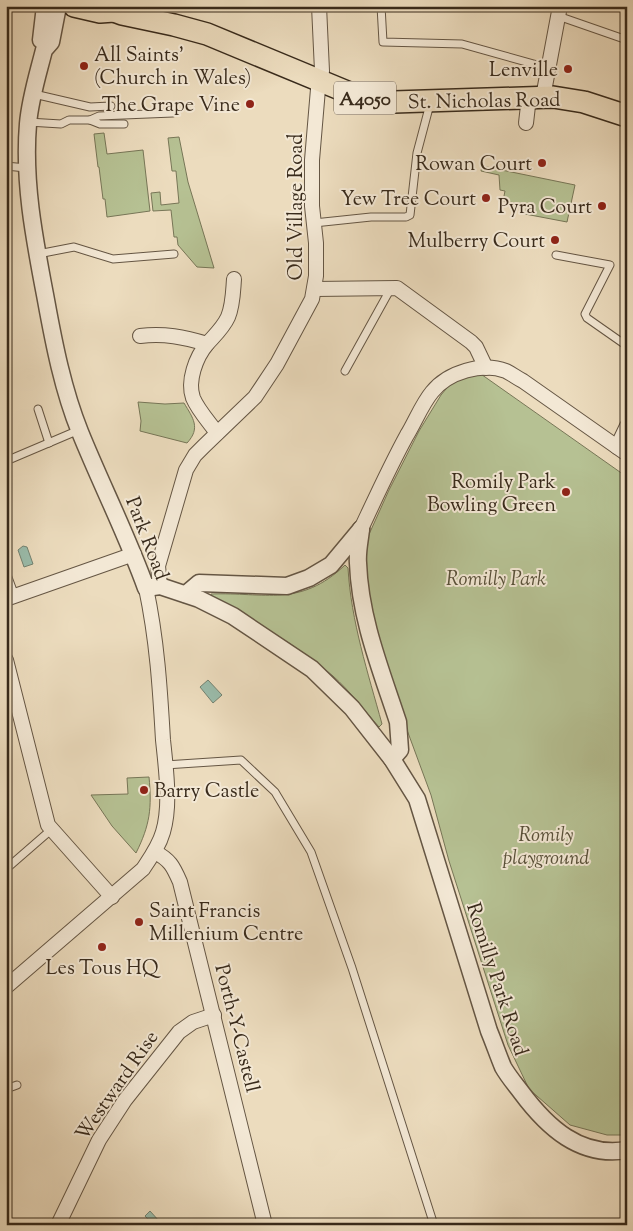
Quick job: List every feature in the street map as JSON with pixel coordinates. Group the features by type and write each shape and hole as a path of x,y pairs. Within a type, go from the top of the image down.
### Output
{"main road":[{"name":"St. Nicholas Road","path":"74,6 100,12 117,9 207,34 320,81 381,102 536,97 562,98 584,102 627,116"}],"street":[{"name":"Park Road","path":"44,50 41,41 45,6"},
{"name":"Park Road","path":"7,985 143,869 155,852 163,832 167,812 153,587 134,554 79,430 68,397 52,332 37,254 26,168 28,122 44,50 51,42 58,6"},
{"name":"Old Village Road","path":"153,587 186,470 195,456 217,432 255,397 277,364 312,299 315,289 316,243 312,160 322,71 319,6"},
{"path":"526,123 548,68 559,11"},
{"path":"217,432 198,406 193,397 191,387 196,364 207,344 224,326 229,315 233,303 234,279"},
{"path":"315,289 397,288 471,342 476,347 486,368"},
{"path":"140,336 156,334 182,336 207,344"},
{"path":"186,594 199,583 286,586 309,578 331,566 361,529 393,461 432,392 460,373 486,368 505,371 523,381 622,450 627,426"},
{"path":"361,529 357,561 361,598 368,632 398,722 400,736 400,750 392,759"},
{"path":"11,597 134,554"},
{"name":"Romilly Park Road","path":"153,587 200,599 233,616 312,669 352,708 392,759 417,799 489,1031 504,1068 547,1123 570,1140 595,1149 621,1153"},
{"path":"6,660 10,688 48,825 112,897"},
{"name":"Porth-Y-Castell","path":"155,852 173,866 180,882 265,1225"},
{"name":"Westward Rise","path":"58,1225 99,1140 125,1100 179,1032 193,1022 214,1015"}],"lane":[{"path":"381,6 383,42 462,44 548,68"},
{"path":"559,11 627,40"},
{"path":"33,94 90,107 111,106"},
{"path":"314,222 371,217 406,217 410,214 417,152 431,101"},
{"path":"90,120 99,116 173,113"},
{"path":"28,122 61,124 69,120 90,120 100,124 124,124"},
{"path":"6,166 26,168"},
{"path":"37,254 74,247 113,259 174,254"},
{"path":"556,255 610,265 586,314 587,318 627,346"},
{"path":"345,371 392,287"},
{"path":"38,409 49,443"},
{"path":"6,461 79,430"},
{"path":"6,572 11,597"},
{"path":"165,765 241,760 275,792 311,852 352,968 434,1225"},
{"path":"6,869 52,829"},
{"path":"6,1089 17,1085"}],"green space":[{"path":"104,133 107,154 143,150 150,211 107,217 94,134"},
{"path":"179,137 188,182 214,268 197,267 178,245 177,237 174,237 171,210 153,211 151,193 160,192 161,205 179,203 176,171 172,171 168,138"},
{"path":"482,166 575,185 567,222 525,214 527,205 503,201 505,191 500,190 499,175 481,171"},
{"name":"Romilly Park","path":"478,372 627,477 627,1135 607,1135 570,1125 529,1089 508,1045 449,861 431,795 400,711 365,590 366,541 419,431 441,395 456,377"},
{"path":"138,402 184,403 195,428 191,438 187,443 140,431 141,421"},
{"path":"345,565 348,568 353,608 361,647 382,724 379,727 345,688 319,664 243,615 211,598 211,594 281,595 297,593 329,579"},
{"path":"149,777 149,816 136,853 112,826 91,795 128,794 127,778"}],"shaded area":[{"path":"23,546 27,547 33,564 24,567 18,550"},
{"path":"208,680 222,695 213,703 200,687"},
{"path":"150,1211 160,1222 157,1225 153,1225 145,1216"}],"place":[{"name":"All Saints' (Church in Wales)","path":"84,66"},
{"name":"Lenville","path":"568,69"},
{"name":"The Grape Vine","path":"250,104"},
{"name":"Rowan Court","path":"542,163"},
{"name":"Yew Tree Court","path":"486,198"},
{"name":"Pyra Court","path":"602,206"},
{"name":"Mulberry Court","path":"555,240"},
{"name":"Romily Park Bowling Green","path":"566,492"},
{"name":"Barry Castle","path":"144,790"},
{"name":"Saint Francis Millenium Centre","path":"139,922"},
{"name":"Les Tous HQ","path":"102,947"}],"park label":[{"name":"Romily playground","path":"546,846"}]}
